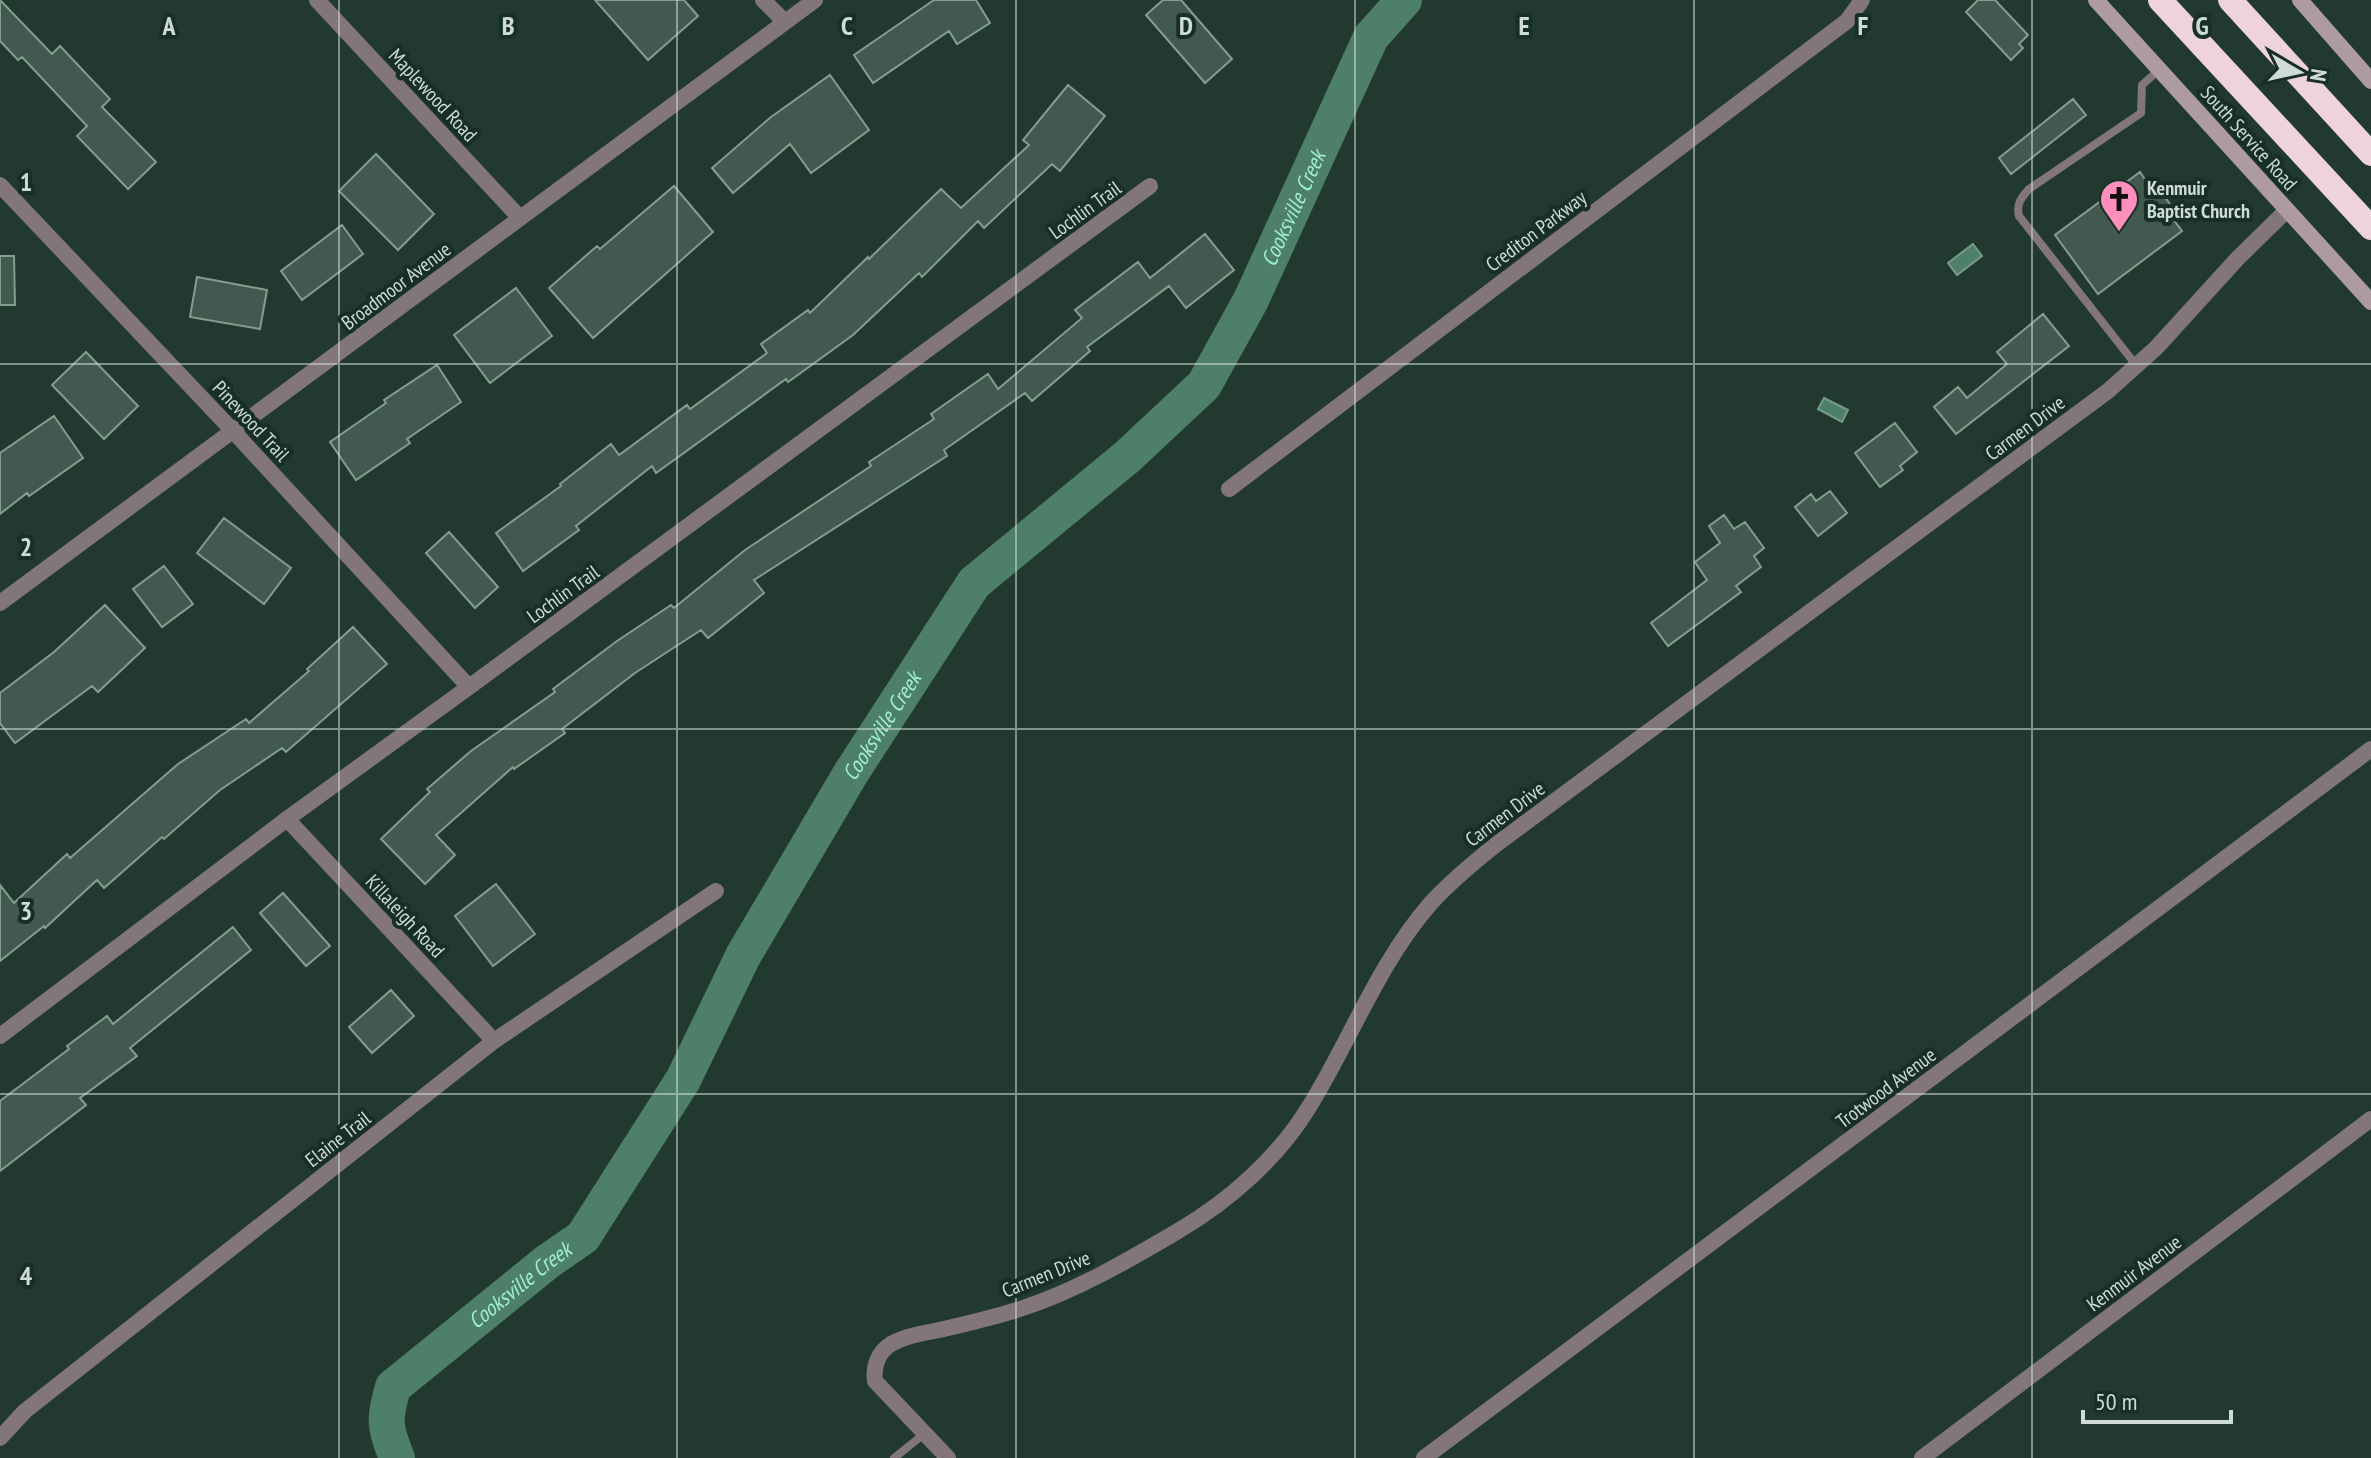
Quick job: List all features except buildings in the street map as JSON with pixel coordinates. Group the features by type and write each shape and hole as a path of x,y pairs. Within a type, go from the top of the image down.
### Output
{"highway":[{"path":"2160,0 2371,228"},
{"path":"2230,0 2371,154"}],"street":[{"name":"Maplewood Road","path":"317,0 520,218"},
{"path":"763,0 785,22"},
{"name":"Broadmoor Avenue","path":"0,603 815,0"},
{"name":"Crediton Parkway","path":"1229,489 1847,21 1862,0"},
{"name":"South Service Road","path":"2096,0 2371,302"},
{"path":"2300,0 2371,81"},
{"name":"Pinewood Trail","path":"0,185 469,687"},
{"name":"Lochlin Trail","path":"0,1036 287,819 1150,186"},
{"name":"Carmen Drive","path":"948,1458 875,1381 875,1366 886,1348 907,1338 1021,1308 1066,1291 1156,1244 1225,1199 1290,1135 1309,1108 1392,958 1430,905 1473,863 2108,391 2156,348 2270,224 2287,210"},
{"name":"Trotwood Avenue","path":"1424,1458 2371,749"},
{"name":"Killaleigh Road","path":"287,819 494,1041"},
{"name":"Elaine Trail","path":"0,1438 37,1402 494,1041 716,891"},
{"name":"Kenmuir Avenue","path":"1922,1458 2371,1119"}],"lane":[{"path":"2136,365 2019,216 2017,208 2029,189 2141,113 2142,85 2160,69"},
{"path":"894,1458 924,1434"}],"shaded area":[{"path":"1973,244 1982,256 1957,275 1948,263"},
{"path":"1824,398 1848,410 1842,422 1818,409"}],"waterway":[{"name":"Cooksville Creek","path":"397,1458 387,1423 393,1387 547,1262 583,1237 683,1080 743,956 851,773 974,583 1127,457 1204,385 1251,300 1371,37 1404,0"}],"place":[{"name":"Kenmuir Baptist Church","path":"2119,233"}]}
